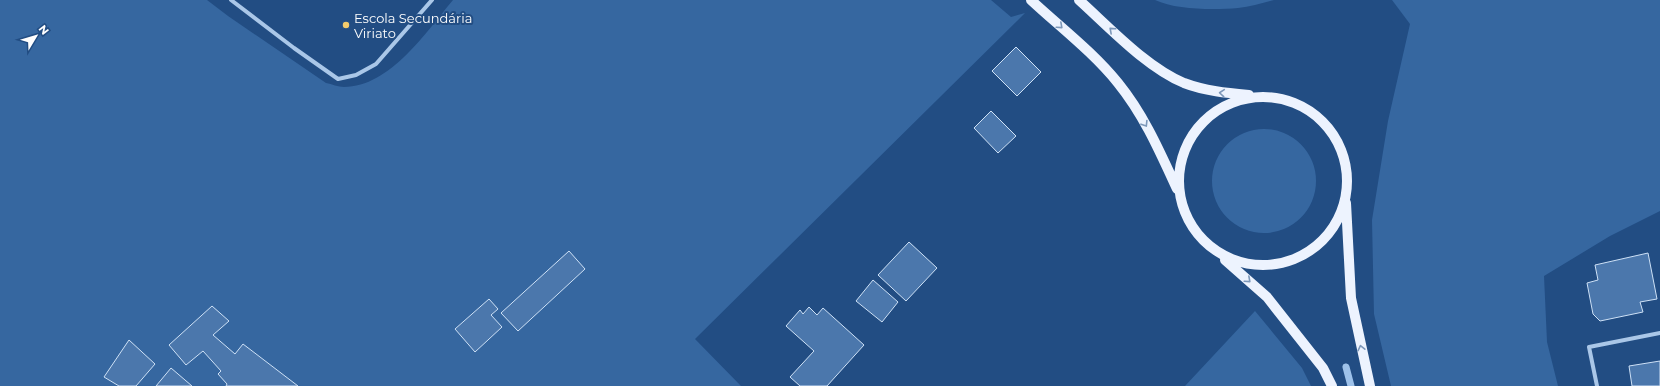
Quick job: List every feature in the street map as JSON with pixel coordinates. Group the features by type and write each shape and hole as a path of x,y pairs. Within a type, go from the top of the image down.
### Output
{"main road":[{"path":"1031,0 1096,59 1117,82 1153,136 1178,191 1183,210 1192,227 1204,243 1220,254 1267,297 1323,368 1332,386"},
{"path":"1079,0 1135,51 1183,83 1214,92 1261,96 1286,100 1309,110 1328,127 1341,149 1346,176 1351,298 1370,386"},
{"path":"1178,191 1180,163 1190,137 1209,116 1234,102 1261,96"},
{"path":"1220,254 1244,264 1264,266 1271,266 1297,259 1319,245 1324,240 1336,224 1346,199"}],"street":[{"path":"231,0 338,79 356,75 376,64 432,0"},
{"path":"1597,386 1589,347 1660,333"}],"shaded area":[{"path":"0,0 207,0 326,83 340,87 361,85 377,78 392,68 419,41 453,0 991,0 1011,17 1025,13 695,339 741,386 0,386"},
{"path":"1155,0 1274,0 1252,6 1218,9 1173,6"},
{"path":"1392,0 1660,0 1660,211 1610,236 1544,276 1547,342 1558,386 1391,386 1374,314 1372,220 1388,121 1410,24"},
{"path":"1264,129 1284,133 1301,144 1312,161 1316,181 1312,201 1301,218 1284,229 1264,233 1244,229 1227,218 1216,201 1212,181 1216,161 1227,144 1244,133"},
{"path":"1255,311 1302,368 1311,386 1185,386"}],"building":[{"path":"1016,47 1041,72 1017,96 992,71"},
{"path":"991,111 1016,136 998,153 974,128"},
{"path":"909,242 937,268 906,301 878,275"},
{"path":"569,251 585,269 518,331 501,313"},
{"path":"1648,253 1657,299 1640,302 1643,312 1600,321 1593,314 1587,283 1598,280 1595,265"},
{"path":"873,280 898,302 882,322 856,301"},
{"path":"489,299 498,309 491,315 502,327 475,352 455,329"},
{"path":"212,306 229,321 213,335 235,354 243,344 298,386 226,386 227,384 218,374 221,371 203,351 186,365 169,345"},
{"path":"809,307 817,315 823,308 864,345 827,386 800,386 790,377 814,351 786,326 800,310 803,314"},
{"path":"129,340 155,364 136,386 119,386 104,377"},
{"path":"1660,361 1660,386 1632,386 1629,366"},
{"path":"171,368 192,386 156,386"}],"waterway":[{"path":"1346,367 1351,386"}],"place":[{"name":"Escola Secundária Viriato","path":"346,25"}]}
